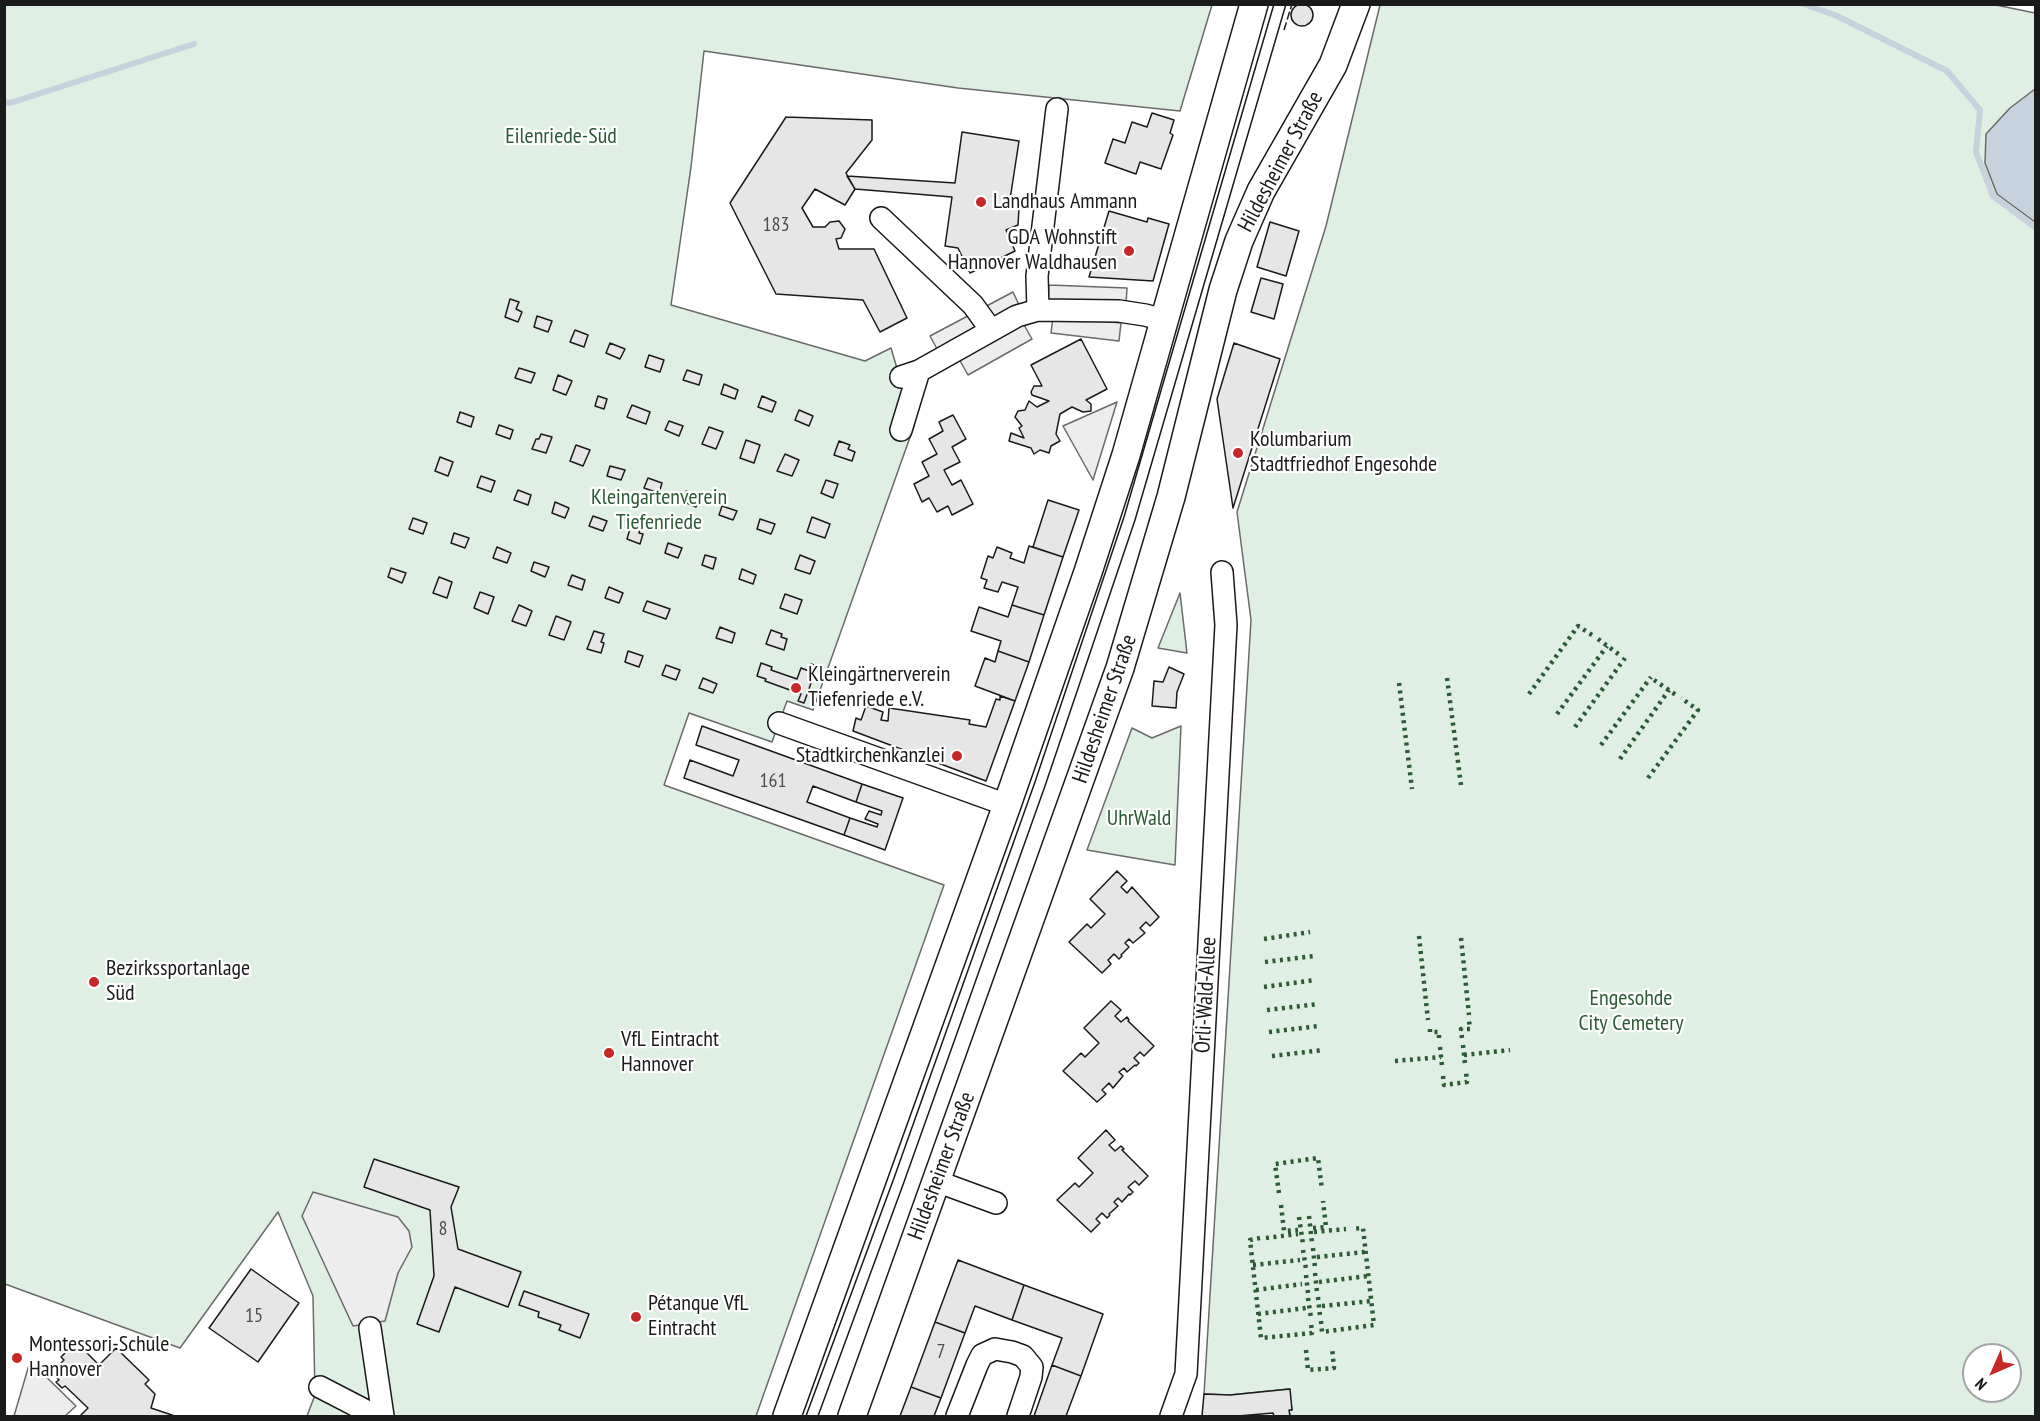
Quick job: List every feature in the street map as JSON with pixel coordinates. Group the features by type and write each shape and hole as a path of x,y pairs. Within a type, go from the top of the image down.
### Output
{"main road":[{"path":"787,1416 1007,805 1088,572 1126,455 1254,4"},
{"name":"Hildesheimer Straße","path":"852,1416 1120,668 1172,498 1223,290 1239,241 1261,191 1333,64 1356,4"}],"street":[{"path":"1038,310 1037,276 1057,109"},
{"path":"881,219 973,305 991,330"},
{"path":"901,430 910,374 1017,316 1038,310 1119,311 1164,320"},
{"name":"Orli-Wald-Allee","path":"1171,1416 1186,1374 1226,625 1222,572"},
{"path":"779,723 1007,805"},
{"path":"936,1181 996,1203"},
{"path":"370,1328 383,1416"},
{"path":"957,1416 976,1365 982,1355 995,1349 1023,1356 1032,1366 1031,1377 1018,1416"},
{"path":"320,1387 376,1416"}],"green space":[{"name":"Engesohde City Cemetery","path":"1991,4 2035,13 2035,1416 1290,1416 1289,1410 1292,1410 1289,1389 1230,1395 1204,1394 1251,620 1237,512 1326,226 1380,5"},
{"path":"5,5 1212,5 1180,111 958,88 704,51 691,167 671,305 865,361 891,348 914,426 813,710 787,701 772,742 689,713 664,785 944,885 756,1416 307,1416 315,1395 313,1296 278,1212 180,1348 5,1284"},
{"path":"1180,593 1187,653 1158,648"},
{"name":"UhrWald","path":"1181,726 1175,865 1087,850 1132,728 1152,738"}],"shaded area":[{"path":"2035,89 2035,222 1997,194 1985,163 1986,134 2010,108"},
{"path":"1049,285 1127,288 1126,304 1048,301"},
{"path":"1013,292 1019,305 937,349 930,336"},
{"path":"1053,316 1121,323 1119,341 1051,333"},
{"path":"1023,323 1032,339 968,375 959,359"},
{"path":"1117,402 1093,480 1063,426"},
{"path":"313,1192 398,1217 409,1231 412,1247 398,1273 385,1321 353,1326 302,1216"},
{"path":"29,1365 36,1367 76,1406 65,1416 14,1416"}],"building":[{"path":"1302,4 1310,7 1313,15 1310,23 1302,26 1294,23 1291,15 1294,7"},
{"path":"1152,113 1174,120 1170,133 1173,135 1161,169 1140,162 1136,174 1105,163 1113,139 1125,143 1132,122 1147,127"},
{"name":"GDA Wohnstift Hannover Waldhausen","path":"786,117 872,120 872,140 846,173 855,189 845,205 815,189 802,208 813,227 825,227 830,222 839,221 845,229 841,238 836,239 839,249 874,249 907,318 880,332 863,300 776,294 730,203"},
{"name":"Landhaus Ammann","path":"962,132 1019,141 1009,206 1019,208 1018,225 1006,230 1015,251 970,273 958,248 945,246 952,197 855,189 847,176 955,183"},
{"name":"GDA Wohnstift Hannover Waldhausen","path":"1109,211 1147,222 1148,218 1169,224 1153,281 1089,277"},
{"path":"1270,222 1299,231 1286,276 1257,267"},
{"path":"1261,278 1283,284 1274,319 1251,312"},
{"path":"510,299 519,302 516,309 522,312 518,322 505,317"},
{"path":"537,316 552,321 548,332 534,327"},
{"path":"575,330 588,335 584,347 570,342"},
{"path":"1081,339 1107,389 1086,400 1091,404 1091,411 1083,412 1072,407 1060,414 1056,434 1060,441 1051,446 1049,453 1040,450 1034,454 1031,448 1009,441 1011,433 1024,438 1019,428 1022,426 1015,417 1018,411 1025,410 1029,401 1037,407 1049,401 1032,395 1034,386 1042,386 1031,365"},
{"path":"610,343 625,349 620,359 606,353"},
{"name":"Kolumbarium Stadtfriedhof Engesohde","path":"1234,343 1280,359 1233,508 1217,399"},
{"path":"649,355 664,360 660,372 645,367"},
{"path":"519,368 535,373 531,383 515,378"},
{"path":"687,370 702,375 699,385 683,380"},
{"path":"558,375 572,381 566,395 553,390"},
{"path":"724,384 738,390 735,399 721,394"},
{"path":"598,396 607,399 604,409 595,406"},
{"path":"762,396 776,402 772,412 758,407"},
{"path":"632,405 650,412 646,424 627,417"},
{"path":"799,410 813,416 809,426 795,420"},
{"path":"460,412 474,417 471,427 457,422"},
{"path":"953,415 966,439 952,447 960,462 944,470 952,485 961,480 973,504 952,515 948,506 937,512 929,498 922,502 914,484 929,476 922,462 937,454 929,439 943,431 939,422"},
{"path":"669,421 683,426 679,436 665,430"},
{"path":"499,425 513,430 510,439 496,434"},
{"path":"709,427 723,432 716,449 702,444"},
{"path":"541,434 552,437 546,453 532,449"},
{"path":"746,440 760,445 754,463 740,458"},
{"path":"839,441 850,445 848,449 855,452 852,461 834,455"},
{"path":"576,445 590,450 583,466 570,461"},
{"path":"785,454 799,460 792,476 777,471"},
{"path":"440,457 453,462 448,476 435,471"},
{"path":"610,466 625,470 621,480 607,476"},
{"path":"481,476 495,481 491,492 477,487"},
{"path":"648,478 662,483 659,493 644,488"},
{"path":"826,480 838,484 833,498 821,493"},
{"path":"518,490 531,495 528,505 514,500"},
{"path":"686,491 700,497 696,507 682,501"},
{"path":"1048,500 1079,510 1063,557 1033,547"},
{"path":"555,502 569,508 565,518 552,513"},
{"path":"722,506 737,511 733,520 719,515"},
{"path":"593,516 607,521 603,531 589,526"},
{"path":"812,517 830,524 825,538 807,532"},
{"path":"413,518 427,523 423,534 409,529"},
{"path":"760,519 775,524 771,534 757,529"},
{"path":"632,522 641,525 639,533 643,534 640,544 627,539"},
{"path":"454,533 469,538 465,548 451,543"},
{"path":"668,543 682,548 678,558 665,553"},
{"path":"1029,546 1063,557 1044,615 1012,605 1018,587 1002,582 998,592 984,588 987,580 981,578 988,556 993,558 997,547 1012,553 1010,558 1024,563"},
{"path":"497,547 511,553 507,563 493,558"},
{"path":"705,555 716,558 713,569 702,565"},
{"path":"800,555 815,561 810,574 795,569"},
{"path":"534,562 549,567 545,577 531,571"},
{"path":"391,568 406,573 402,583 388,577"},
{"path":"742,569 756,575 753,584 739,579"},
{"path":"572,575 585,580 582,590 568,585"},
{"path":"439,577 452,582 447,598 433,593"},
{"path":"609,587 623,593 619,603 605,598"},
{"path":"480,592 494,597 488,614 474,608"},
{"path":"785,594 802,600 797,614 780,608"},
{"path":"647,601 670,609 666,619 643,611"},
{"path":"519,605 532,611 526,626 512,621"},
{"path":"1012,605 1044,615 1029,662 998,651 1001,641 971,631 979,607 1008,617"},
{"path":"556,616 571,622 564,640 549,635"},
{"path":"720,627 735,633 732,643 716,638"},
{"path":"771,630 782,634 781,637 787,639 784,650 766,644"},
{"path":"594,631 604,634 601,653 587,649"},
{"path":"628,651 643,656 639,667 625,662"},
{"path":"998,651 1029,662 1015,701 975,686 985,658 995,662"},
{"name":"Kleingärtnerverein Tiefenriede e.V.","path":"761,663 772,667 771,670 797,679 801,668 809,671 811,664 817,666 804,703 798,701 801,694 757,676"},
{"path":"666,665 680,670 676,680 662,675"},
{"path":"1169,667 1184,674 1177,692 1176,708 1152,706 1154,681 1163,682"},
{"path":"703,678 717,684 713,693 699,688"},
{"name":"Stadtkirchenkanzlei","path":"1000,696 1015,701 986,781 853,731 856,718 861,720 866,706 883,712 881,720 888,721 889,708 970,720 969,724 986,727 996,699 1000,700"},
{"path":"702,726 862,784 856,802 813,786 807,802 850,818 844,835 684,778 690,760 733,776 739,760 696,745"},
{"path":"862,784 903,798 885,850 844,835 850,818 877,827 878,824 865,819 869,811 881,815 882,811 856,802"},
{"path":"1117,871 1127,881 1121,887 1127,893 1132,887 1159,917 1150,926 1146,922 1140,928 1145,933 1133,943 1129,939 1125,943 1129,947 1122,956 1119,959 1114,954 1108,960 1111,964 1102,973 1069,942 1087,924 1091,928 1105,914 1090,899"},
{"path":"1111,1001 1121,1010 1115,1016 1121,1022 1127,1017 1128,1021 1154,1046 1144,1056 1140,1052 1134,1058 1139,1063 1136,1066 1127,1072 1124,1068 1119,1072 1123,1076 1113,1088 1109,1083 1102,1090 1106,1094 1097,1102 1063,1071 1081,1053 1085,1057 1099,1043 1084,1028"},
{"path":"1106,1130 1115,1140 1109,1145 1115,1151 1121,1146 1124,1149 1122,1150 1148,1176 1139,1185 1135,1181 1128,1187 1133,1192 1122,1202 1118,1198 1114,1202 1118,1206 1107,1218 1102,1213 1096,1219 1100,1223 1091,1232 1057,1200 1075,1183 1079,1187 1093,1173 1078,1158"},
{"path":"374,1159 459,1187 451,1207 458,1249 521,1272 508,1307 455,1287 439,1332 417,1324 434,1276 430,1210 364,1187"},
{"path":"958,1260 1024,1285 1012,1320 975,1306 965,1333 935,1322"},
{"path":"251,1269 299,1303 258,1362 209,1328"},
{"path":"1024,1285 1103,1314 1081,1376 1052,1365 1062,1338 1012,1320"},
{"path":"524,1291 589,1314 580,1338 559,1330 561,1325 538,1317 539,1312 519,1305"},
{"path":"935,1322 965,1333 941,1398 911,1387"},
{"path":"76,1342 99,1365 116,1348 149,1380 145,1384 155,1394 151,1408 175,1416 80,1416 88,1408 65,1386 62,1388 56,1382 59,1380 52,1372 64,1360 61,1357"},
{"path":"1052,1365 1081,1376 1066,1416 1034,1416"},
{"path":"911,1387 941,1398 934,1416 900,1416"},
{"path":"1290,1389 1292,1410 1289,1410 1290,1416 1274,1416 1273,1413 1202,1416 1204,1394 1230,1395"}],"waterway":[{"path":"1803,4 1835,15 1947,71 1980,110 1976,152 1993,196 2036,228"},
{"path":"4,102 10,103 194,44"}],"tram line":[{"path":"806,1416 894,1178 1035,782 1124,517 1274,4"},
{"path":"818,1416 1045,786 1135,520 1286,4"}],"hedge":[{"path":"1529,694 1578,626 1592,635"},
{"path":"1598,639 1621,656"},
{"path":"1557,714 1607,646"},
{"path":"1575,727 1625,658"},
{"path":"1601,745 1651,677"},
{"path":"1447,678 1461,785"},
{"path":"1654,680 1676,695"},
{"path":"1399,683 1412,789"},
{"path":"1620,759 1669,690"},
{"path":"1648,778 1698,710 1681,698"},
{"path":"1264,939 1310,932"},
{"path":"1419,936 1428,1020"},
{"path":"1461,938 1469,1015"},
{"path":"1265,962 1314,956"},
{"path":"1264,987 1315,980"},
{"path":"1267,1010 1318,1004"},
{"path":"1462,1038 1461,1029 1470,1029 1469,1021"},
{"path":"1269,1032 1319,1026"},
{"path":"1430,1029 1430,1032 1439,1032 1439,1041"},
{"path":"1463,1045 1465,1064"},
{"path":"1440,1047 1442,1066"},
{"path":"1272,1056 1323,1050"},
{"path":"1464,1055 1510,1050"},
{"path":"1395,1061 1441,1057"},
{"path":"1443,1076 1444,1085 1467,1082 1466,1072"},
{"path":"1279,1193 1275,1164 1318,1158 1322,1190"},
{"path":"1313,1228 1326,1227 1323,1201"},
{"path":"1281,1205 1284,1231 1298,1230"},
{"path":"1309,1216 1312,1243"},
{"path":"1299,1217 1303,1244"},
{"path":"1321,1321 1322,1332 1374,1325 1363,1228 1352,1229"},
{"path":"1314,1232 1346,1229"},
{"path":"1266,1238 1298,1234"},
{"path":"1260,1238 1250,1240 1261,1338 1312,1333 1311,1323"},
{"path":"1313,1248 1315,1268"},
{"path":"1303,1250 1306,1269"},
{"path":"1317,1257 1365,1252"},
{"path":"1253,1265 1300,1260"},
{"path":"1315,1273 1317,1292"},
{"path":"1306,1275 1308,1293"},
{"path":"1319,1282 1368,1276"},
{"path":"1256,1290 1302,1284"},
{"path":"1318,1297 1320,1316"},
{"path":"1308,1298 1311,1318"},
{"path":"1322,1306 1371,1301"},
{"path":"1258,1314 1306,1308"},
{"path":"1306,1350 1308,1370 1334,1368 1332,1347"}],"fence":[{"path":"1284,30 1292,4"}],"place":[{"name":"Landhaus Ammann","path":"981,202"},
{"name":"GDA Wohnstift Hannover Waldhausen","path":"1129,251"},
{"name":"Kolumbarium Stadtfriedhof Engesohde","path":"1238,453"},
{"name":"Kleingärtnerverein Tiefenriede e.V.","path":"796,688"},
{"name":"Stadtkirchenkanzlei","path":"957,756"},
{"name":"Bezirkssportanlage Süd","path":"94,982"},
{"name":"VfL Eintracht Hannover","path":"609,1053"},
{"name":"Pétanque VfL Eintracht","path":"636,1317"},
{"name":"Montessori-Schule Hannover","path":"17,1358"}],"park label":[{"name":"Eilenriede-Süd","path":"561,137"},
{"name":"Kleingartenverein Tiefenriede","path":"659,510"}]}
